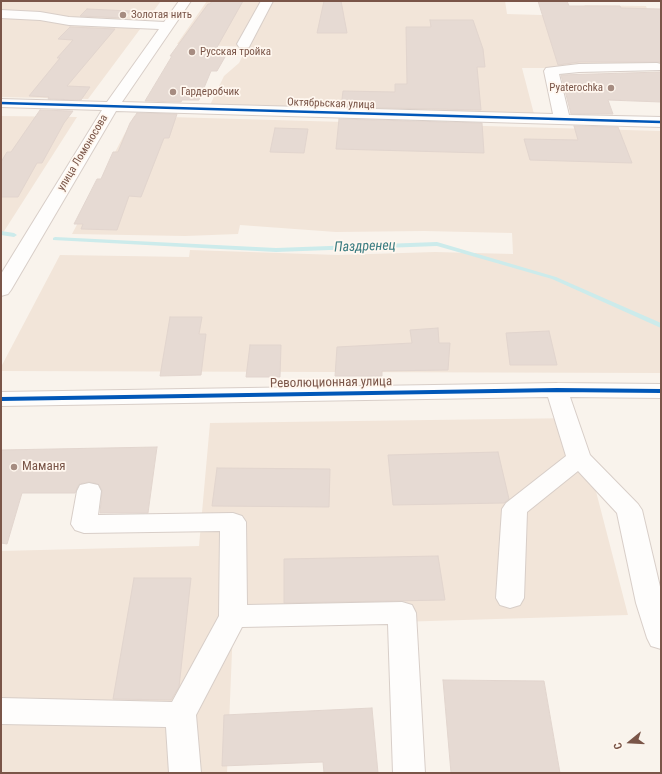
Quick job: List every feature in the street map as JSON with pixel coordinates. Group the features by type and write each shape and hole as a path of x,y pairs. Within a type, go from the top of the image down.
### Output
{"street":[{"name":"улица Ломоносова","path":"1,290 111,107 185,1"},
{"path":"244,44 267,1"},
{"path":"1,14 40,16 70,21 168,26"},
{"path":"562,119 551,71 579,68 657,67"},
{"name":"Октябрьская улица","path":"1,103 661,122"},
{"path":"557,390 579,458 629,510 650,603 661,638"},
{"name":"Революционная улица","path":"1,398 557,390 661,391"},
{"path":"510,598 515,509 579,458"},
{"path":"89,491 84,524 233,522 233,616 181,715 185,773"},
{"path":"233,616 402,613 409,773"},
{"path":"1,711 181,715"}],"shaded area":[{"path":"1,1 161,1 88,99 1,97"},
{"path":"207,1 505,1 507,14 575,16 585,5 646,6 651,20 661,20 661,68 522,68 534,114 210,105 224,76 239,63 247,47 177,44"},
{"path":"1,116 77,117 1,236"},
{"path":"134,116 661,131 661,373 1,371 1,367 60,255 189,257 190,250 338,255 435,252 513,254 512,233 424,231 336,232 240,225 238,234 185,236 72,234"},
{"path":"577,418 628,615 233,627 227,773 1,773 1,551 199,546 210,423"}],"building":[{"path":"212,1 243,1 216,49 229,50 217,71 211,71 199,100 182,100 181,102 145,101 172,56 170,56 208,4"},
{"path":"324,1 341,1 347,33 317,33"},
{"path":"538,1 567,1 569,6 620,6 621,8 661,9 661,62 579,62 558,65"},
{"path":"87,9 130,11 124,18 80,16"},
{"path":"430,20 473,20 483,49 485,67 477,67 481,110 341,107 343,91 395,92 395,84 407,84 406,27 431,27"},
{"path":"70,27 115,29 67,86 90,87 81,100 48,99 49,97 29,96 60,58 57,58 73,40 58,39"},
{"path":"661,72 661,102 608,100 613,114 571,114 561,75"},
{"path":"40,110 73,111 64,123 42,163 37,163 18,197 1,197 1,162 7,152 11,152"},
{"path":"137,113 177,114 169,138 164,138 141,197 129,196 117,230 81,229 83,224 74,224 97,179 101,179 113,152 118,152 130,123"},
{"path":"339,119 482,123 484,153 336,149"},
{"path":"574,126 618,127 632,163 530,160 524,139 578,140"},
{"path":"275,128 308,129 304,153 270,152"},
{"path":"170,317 202,317 199,334 206,334 201,375 160,376"},
{"path":"438,328 439,343 450,343 448,370 382,371 382,376 335,376 337,347 412,343 410,330"},
{"path":"549,331 557,365 510,365 506,333"},
{"path":"250,345 281,345 280,377 246,377"},
{"path":"157,447 148,513 100,513 102,490 98,484 89,482 79,484 75,493 22,493 7,544 1,543 1,450"},
{"path":"498,452 509,499 504,503 393,505 388,455"},
{"path":"217,468 330,469 329,507 212,506"},
{"path":"438,556 445,600 284,603 284,559"},
{"path":"134,578 191,578 179,687 171,700 113,699"},
{"path":"443,680 544,681 560,773 451,773"},
{"path":"372,708 378,773 324,773 323,762 222,766 224,715"}],"waterway":[{"name":"Паздренец","path":"1,233 14,235"},
{"name":"Паздренец","path":"55,239 276,250 437,244 554,278 661,326"}],"cycle path":[{"path":"1,103 661,122"},
{"path":"1,399 557,390 661,391"}],"place":[{"name":"Золотая нить","path":"123,15"},
{"name":"Русская тройка","path":"192,52"},
{"name":"Pyaterochka","path":"611,88"},
{"name":"Гардеробчик","path":"173,92"},
{"name":"Маманя","path":"14,467"}]}
